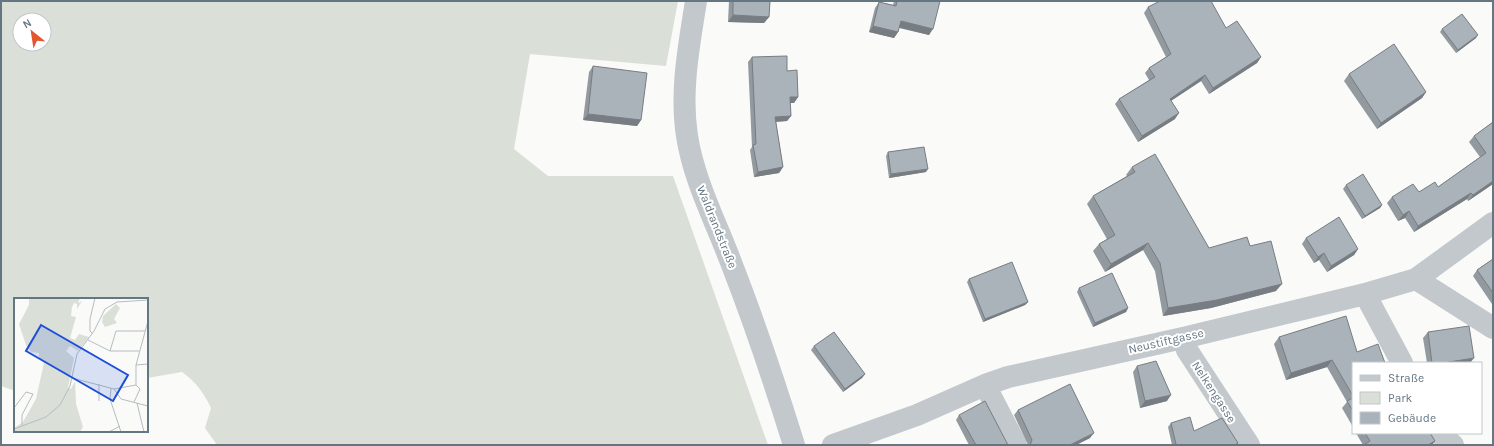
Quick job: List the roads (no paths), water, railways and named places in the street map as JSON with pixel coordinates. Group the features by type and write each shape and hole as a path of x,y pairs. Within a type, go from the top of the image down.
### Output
{"street":[{"name":"Waldrandstraße","path":"696,1 686,66 684,104 687,137 700,185 732,264 768,363 794,445"},
{"name":"Neustiftgasse","path":"833,445 917,415 984,385 1008,377 1183,338 1365,294 1416,279 1493,223"},
{"path":"1416,279 1493,328"},
{"path":"1365,294 1401,362"},
{"name":"Nelkengasse","path":"1183,338 1187,350 1249,445"},
{"path":"984,385 1016,445"},
{"path":"1440,434 1453,445"}]}
